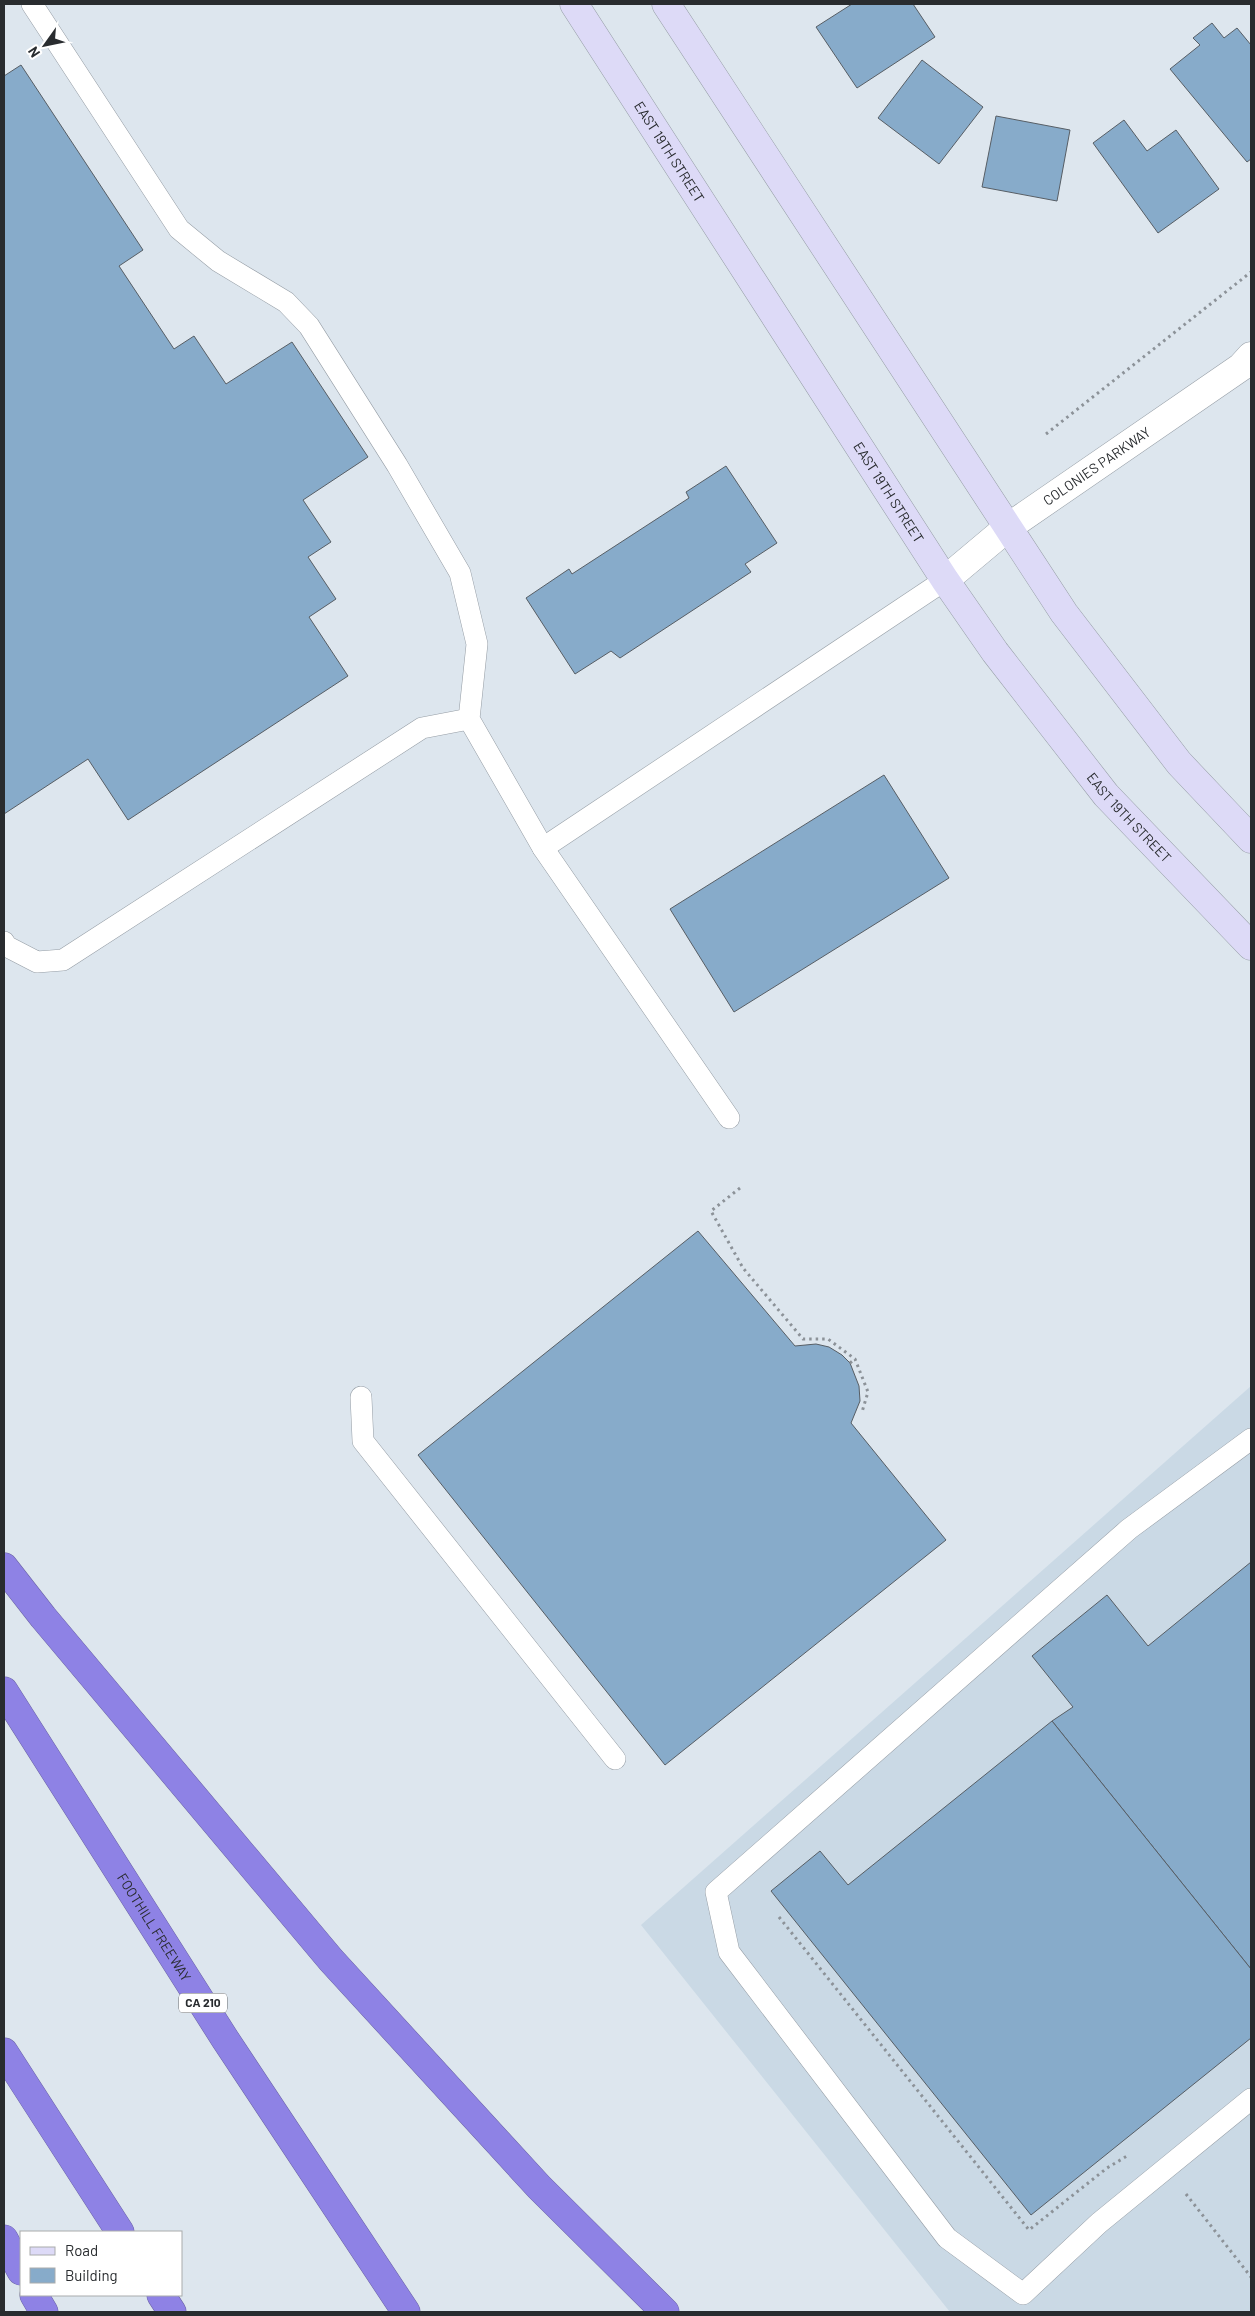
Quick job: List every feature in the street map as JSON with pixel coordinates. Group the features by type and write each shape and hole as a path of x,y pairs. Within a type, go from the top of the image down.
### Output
{"highway":[{"path":"4,1567 43,1617 331,1960 539,2186 665,2312"},
{"name":"FOOTHILL FREEWAY","path":"4,1691 225,2038 406,2312"},
{"path":"4,2052 119,2231"},
{"path":"4,2239 20,2269"},
{"path":"35,2296 44,2312"},
{"path":"162,2296 172,2312"}],"main road":[{"name":"EAST 19TH STREET","path":"574,4 945,580 995,652 1106,795 1251,946"},
{"path":"666,4 1064,613 1179,764 1251,838"}],"street":[{"name":"COLONIES PARKWAY","path":"945,580 1007,528 1241,368 1251,356"}],"lane":[{"path":"32,4 179,229 218,261 286,302 309,326 397,465 460,573 476,644 469,719 543,848 730,1118"},
{"path":"543,848 945,580"},
{"path":"4,942 6,946 37,962 63,960 422,728 469,719"},
{"path":"361,1397 362,1441 615,1758"},
{"path":"1251,1440 1129,1529 716,1892 729,1952 947,2238 1023,2294 1099,2224 1251,2099"}],"path":[{"path":"1046,434 1251,272"},
{"path":"740,1188 711,1211 743,1268 803,1339 828,1339 855,1359 868,1392 862,1412"},
{"path":"850,1363 855,1359"},
{"path":"779,1917 1029,2230 1106,2168 1130,2154"},
{"path":"1186,2194 1251,2277"}],"shaded area":[{"path":"1251,1386 1251,2312 950,2312 641,1925"}],"building":[{"path":"852,4 913,4 935,37 857,88 816,27"},
{"path":"1212,23 1224,38 1237,28 1251,45 1251,159 1247,162 1170,69 1200,45 1193,38"},
{"path":"922,60 983,107 939,164 878,118"},
{"path":"21,65 143,250 119,266 174,349 194,336 226,384 292,342 368,457 303,500 331,542 308,557 336,599 309,617 348,676 128,820 88,759 4,814 4,76"},
{"path":"996,116 1070,130 1057,201 982,187"},
{"path":"1124,120 1147,151 1176,130 1219,189 1158,233 1093,143"},
{"path":"726,466 777,543 745,564 751,572 620,658 611,651 575,674 526,598 569,569 572,574 689,498 686,492"},
{"path":"884,775 949,878 734,1012 670,909"},
{"path":"698,1231 795,1346 816,1344 829,1347 842,1355 850,1363 859,1386 860,1401 851,1423 946,1540 665,1765 418,1455"},
{"path":"1251,1562 1251,1969 1052,1721 1073,1707 1032,1656 1107,1595 1148,1646"},
{"path":"1052,1721 1251,1969 1251,2038 1031,2215 771,1891 820,1851 848,1885"}]}
